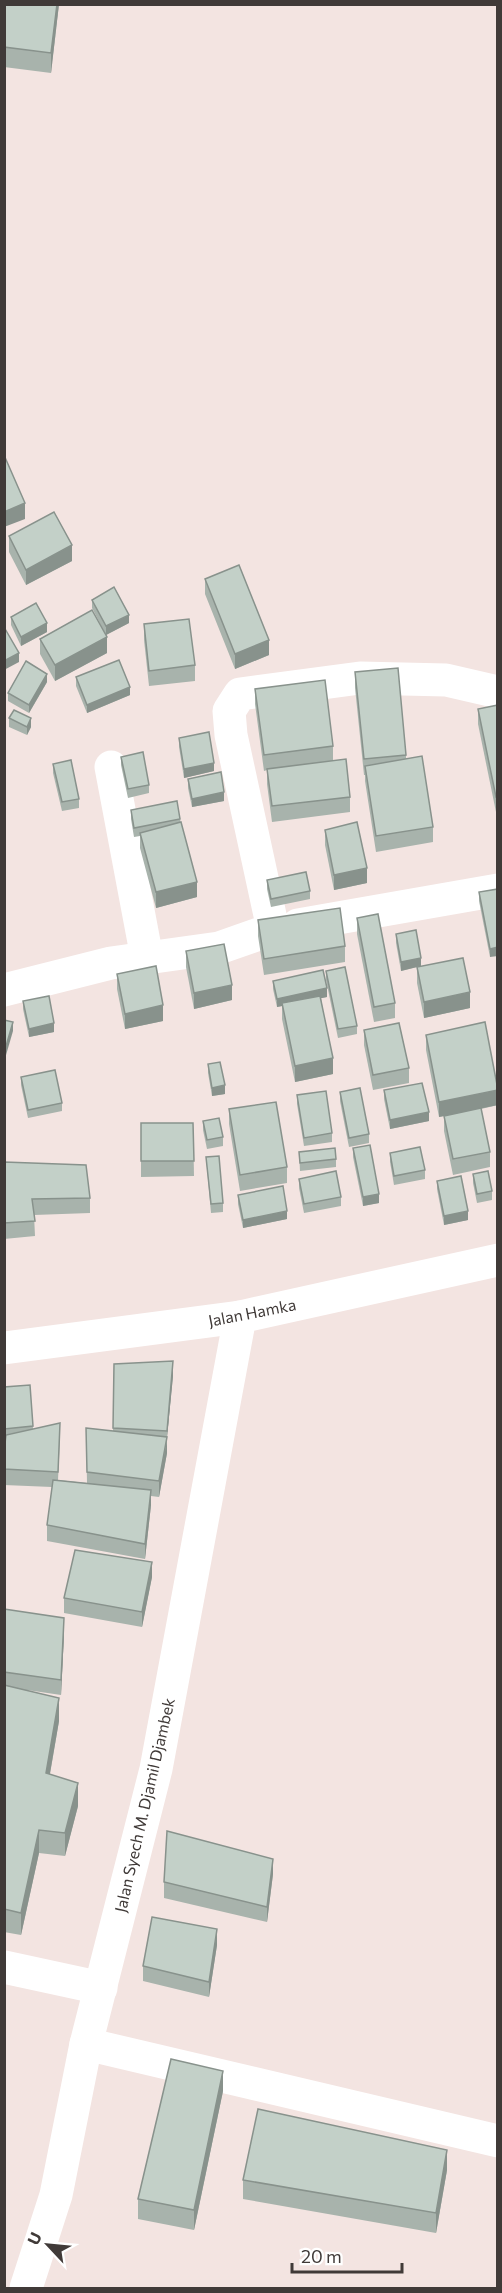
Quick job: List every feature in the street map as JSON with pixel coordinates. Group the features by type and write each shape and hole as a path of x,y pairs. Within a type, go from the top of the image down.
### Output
{"street":[{"path":"273,929 231,735 229,711 240,694 360,678 446,680 498,692"},
{"path":"111,767 147,958"},
{"path":"4,990 111,963 219,948 273,929 498,890"},
{"name":"Jalan Hamka","path":"4,1348 240,1317 498,1260"},
{"name":"Jalan Syech M. Djamil Djambek","path":"26,2289 56,2195 86,2044 156,1769 240,1317"},
{"path":"4,1967 101,1988"},
{"path":"86,2044 498,2140"}],"building":[{"path":"4,4 57,4 51,53 4,47"},
{"path":"4,455 25,503 4,512"},
{"path":"54,512 72,545 26,570 9,536"},
{"path":"239,565 269,640 235,654 205,579"},
{"path":"114,587 129,615 106,626 92,600"},
{"path":"36,603 47,623 21,637 11,617"},
{"path":"92,610 107,637 55,665 40,639"},
{"path":"189,619 195,665 149,671 144,624"},
{"path":"4,627 19,653 4,661"},
{"path":"119,660 130,687 87,705 76,677"},
{"path":"26,661 47,674 29,705 8,693"},
{"path":"398,668 406,755 364,759 355,672"},
{"path":"325,680 333,746 264,755 255,689"},
{"path":"498,705 498,796 496,797 478,709"},
{"path":"14,710 31,718 27,727 9,718"},
{"path":"209,732 214,763 184,769 179,738"},
{"path":"143,752 149,785 128,789 121,757"},
{"path":"422,756 433,827 376,836 365,766"},
{"path":"346,759 350,797 272,806 267,769"},
{"path":"71,760 79,799 62,802 53,764"},
{"path":"221,772 224,792 192,799 188,779"},
{"path":"177,801 180,819 134,828 131,810"},
{"path":"181,822 197,882 156,892 140,833"},
{"path":"357,822 367,868 334,875 325,830"},
{"path":"306,872 310,891 271,899 267,880"},
{"path":"498,889 498,947 490,949 479,892"},
{"path":"340,908 345,946 264,959 258,920"},
{"path":"378,914 395,1003 374,1007 357,918"},
{"path":"416,930 421,958 401,962 396,934"},
{"path":"224,944 232,985 194,993 186,951"},
{"path":"463,958 470,992 424,1002 417,967"},
{"path":"156,966 163,1005 125,1014 117,974"},
{"path":"345,967 357,1026 338,1029 326,971"},
{"path":"323,970 327,988 277,999 273,981"},
{"path":"49,996 54,1023 29,1029 23,1001"},
{"path":"320,996 333,1058 295,1066 282,1003"},
{"path":"4,1020 13,1022 4,1053"},
{"path":"485,1022 498,1090 439,1102 426,1035"},
{"path":"399,1023 409,1068 373,1075 364,1030"},
{"path":"220,1062 225,1085 212,1088 208,1064"},
{"path":"55,1070 62,1103 28,1110 21,1077"},
{"path":"422,1083 429,1112 390,1120 384,1090"},
{"path":"360,1088 369,1134 349,1138 340,1092"},
{"path":"326,1091 332,1133 304,1138 297,1095"},
{"path":"276,1102 287,1167 240,1175 229,1109"},
{"path":"481,1108 490,1152 453,1159 444,1116"},
{"path":"219,1118 223,1137 207,1140 203,1121"},
{"path":"141,1123 193,1123 194,1161 141,1161"},
{"path":"370,1145 379,1194 363,1197 353,1148"},
{"path":"420,1147 425,1170 394,1176 390,1153"},
{"path":"335,1148 336,1159 300,1163 299,1152"},
{"path":"219,1156 223,1203 211,1204 206,1157"},
{"path":"4,1162 86,1165 90,1198 32,1199 35,1221 4,1223"},
{"path":"336,1171 341,1197 304,1204 299,1179"},
{"path":"488,1171 492,1191 477,1194 473,1174"},
{"path":"461,1176 468,1211 444,1216 437,1181"},
{"path":"283,1186 287,1211 243,1220 238,1195"},
{"path":"173,1361 167,1431 113,1428 114,1364"},
{"path":"30,1385 33,1426 4,1429 4,1387"},
{"path":"60,1423 58,1472 4,1469 6,1435"},
{"path":"86,1428 167,1437 159,1481 87,1472"},
{"path":"53,1480 151,1490 145,1544 47,1525"},
{"path":"75,1550 152,1562 142,1612 64,1598"},
{"path":"4,1609 64,1618 61,1680 4,1672"},
{"path":"4,1685 59,1698 46,1773 78,1783 65,1833 39,1830 21,1913 4,1909"},
{"path":"167,1831 273,1859 267,1907 164,1882"},
{"path":"152,1917 217,1929 209,1982 143,1966"},
{"path":"171,2059 223,2071 194,2210 138,2199"},
{"path":"258,2109 447,2150 436,2213 243,2180"}]}
